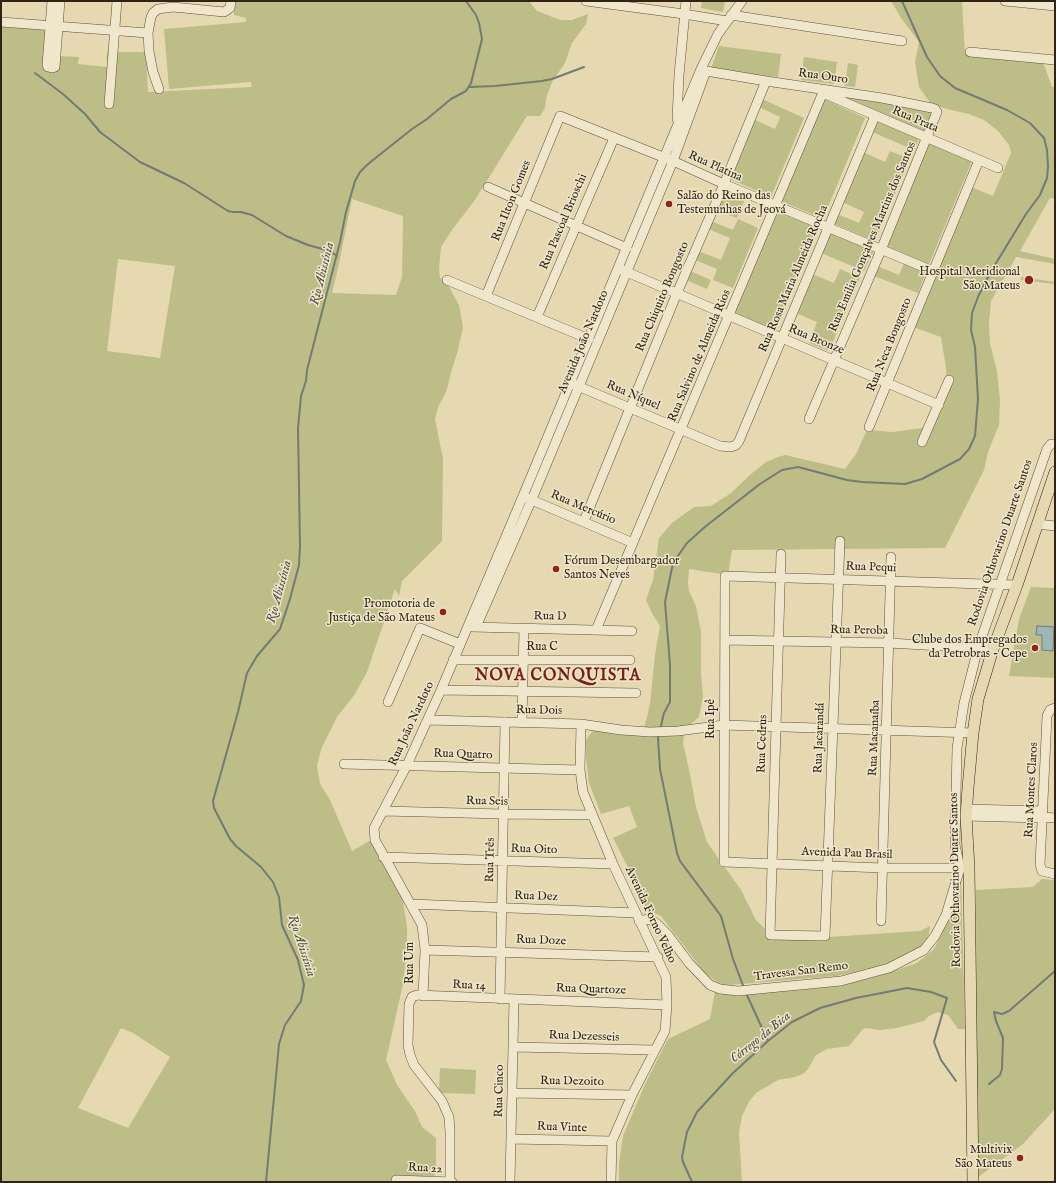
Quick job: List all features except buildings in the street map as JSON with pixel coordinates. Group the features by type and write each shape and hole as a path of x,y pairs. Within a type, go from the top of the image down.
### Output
{"main road":[{"name":"Rodovia Othovarino Duarte Santos","path":"973,1182 965,868 968,788 973,733 978,699 992,649 1017,585 1055,472"}],"street":[{"path":"52,1 54,26"},
{"path":"54,26 60,1"},
{"path":"109,104 117,1"},
{"path":"159,89 153,72 149,51 148,34 153,13 158,9 173,4 224,12 230,8 231,1"},
{"path":"586,1 902,41"},
{"path":"677,126 686,1"},
{"name":"Avenida João Nardoto","path":"472,627 668,160 711,47 729,18 742,1"},
{"path":"1005,1 1055,6"},
{"path":"1,22 148,34"},
{"path":"970,52 1055,60"},
{"name":"Avenida João Nardoto","path":"574,384 589,339 622,270 626,248 668,160 677,126 703,70"},
{"name":"Rua Ouro","path":"703,70 823,91 882,98 935,109"},
{"name":"Rua Chiquito Bongosto","path":"584,521 677,293 766,81"},
{"name":"Rua Prata","path":"823,91 927,139 998,168"},
{"name":"Rua Salvino de Almeida Rios","path":"596,630 776,206 823,91"},
{"name":"Rua Emilia Gonçalves Martins dos Santos","path":"809,419 927,139 937,114 935,109"},
{"name":"Rua Platina","path":"560,116 933,271"},
{"name":"Rua Ilton Gomes","path":"486,296 560,116"},
{"name":"Rua Rosa Maria Almeida Rocha","path":"731,447 739,441 875,116"},
{"name":"Rua Pascoal Brioschi","path":"536,317 614,138"},
{"name":"Rua Neca Bongosto","path":"869,427 979,160"},
{"path":"488,187 626,248"},
{"name":"Rua Bronze","path":"622,270 729,317 888,382 939,405"},
{"path":"447,280 589,339"},
{"path":"922,442 949,380"},
{"name":"Rua Níquel","path":"574,384 720,446 731,447"},
{"name":"Rodovia Othovarino Duarte Santos","path":"965,868 955,845 957,748 964,703 978,648 1047,448 1051,444 1055,444"},
{"name":"Rua Mercúrio","path":"527,498 633,542"},
{"path":"1037,524 1055,526"},
{"name":"Rua Jacarandá","path":"825,936 840,541"},
{"name":"Rua Cedrus","path":"781,554 770,935 825,936"},
{"name":"Rua Macanaíba","path":"881,921 891,556"},
{"name":"Rua Pequi","path":"725,576 1017,585"},
{"name":"Rua Ipê","path":"724,862 725,576"},
{"name":"Rua D","path":"472,627 632,631"},
{"name":"Rua João Nardoto","path":"374,828 407,765 460,644 472,627"},
{"path":"388,702 420,628 460,644"},
{"path":"522,722 524,629"},
{"name":"Rua Peroba","path":"725,640 889,643 992,649"},
{"name":"Rua C","path":"453,660 630,660"},
{"path":"441,690 636,693"},
{"name":"Rua Montes Claros","path":"1052,709 1047,716 1040,866 1042,871 1055,874"},
{"name":"Rua Dois","path":"428,720 581,724 621,730 650,732 678,731 724,725"},
{"name":"Rua Três","path":"500,999 505,722"},
{"name":"Avenida Forno Velho","path":"581,724 580,770 583,792 613,864 658,957 666,977 667,1005 664,1031 612,1141 611,1182"},
{"path":"724,725 973,733"},
{"path":"1045,761 1055,762"},
{"name":"Rua Quatro","path":"344,764 580,770"},
{"name":"Rua Seis","path":"383,811 592,815"},
{"path":"967,812 1055,818"},
{"name":"Rua Um","path":"374,828 374,840 422,925 425,950 423,996 416,995 412,997 409,1004 408,1045 410,1056 414,1065 442,1101 449,1117 451,1182"},
{"name":"Rua Oito","path":"383,856 613,864"},
{"name":"Avenida Pau Brasil","path":"724,862 883,868 965,868"},
{"name":"Travessa San Remo","path":"638,917 649,919 656,923 689,963 710,985 720,989 738,991 841,981 889,968 924,950 935,936 946,915 965,868"},
{"name":"Rua Dez","path":"411,904 502,908 638,917"},
{"name":"Rua Doze","path":"425,950 658,957"},
{"name":"Rua 14","path":"423,996 514,1000"},
{"name":"Rua Quartoze","path":"514,1000 667,1005"},
{"name":"Rua Cinco","path":"510,1182 514,1000"},
{"name":"Rua Dezesseis","path":"513,1047 655,1050"},
{"name":"Rua Dezoito","path":"512,1093 632,1096"},
{"name":"Rua Vinte","path":"511,1139 612,1141"},
{"name":"Rua 22","path":"396,1181 451,1182"}],"green space":[{"path":"235,1 530,1 537,11 560,20 572,20 588,14 586,24 572,43 565,63 552,82 546,98 545,108 540,116 527,116 475,200 441,247 439,269 440,278 448,285 459,305 463,327 446,392 438,407 435,419 443,459 442,541 402,581 399,596 395,589 367,672 355,694 337,717 322,747 317,765 320,784 330,800 352,851 371,840 402,895 407,927 407,951 403,984 386,1060 397,1085 415,1111 422,1127 436,1138 436,1171 434,1176 405,1177 392,1182 1,1182 1,21 58,25 57,56 79,57 78,64 107,67 107,52 146,52 148,92 252,87 251,82 169,89 164,29 246,22 246,18 234,15","holes":["352,199 403,216 402,277 396,295 332,293","118,259 175,266 160,358 107,351","121,1028 133,1033 170,1057 128,1128 78,1108"]},
{"path":"702,1 725,1 723,12 701,8"},
{"path":"891,1 962,1 965,54 1042,59 1052,87 1055,87 1055,199 1050,198 1020,251 1055,259 1055,264 1016,257 991,301 989,323 990,344 997,371 1000,400 999,425 988,452 984,470 945,548 732,550 728,575 689,569 689,591 696,606 701,632 701,673 703,696 699,717 685,729 683,743 696,807 707,842 741,890 756,920 766,930 781,940 920,931 930,926 926,945 886,966 836,976 729,985 718,983 704,972 661,916 646,909 633,877 613,838 637,827 629,806 601,814 589,783 586,758 586,740 592,732 600,727 620,725 626,729 644,729 650,704 655,655 660,626 646,600 653,580 659,538 672,523 694,507 711,506 731,493 766,462 778,457 785,455 845,469 856,454 867,430 893,432 922,428 940,413 947,392 946,368 941,337 913,327 971,187 993,196 1011,153 1009,145 998,131 984,120 969,114 931,104 919,87 915,62 919,42 901,18"},
{"path":"719,46 781,54 778,77 710,71"},
{"path":"804,57 837,62 834,84 801,80"},
{"path":"848,63 858,65 855,87 845,86"},
{"path":"840,95 933,109 924,132"},
{"path":"762,99 804,118 771,197 728,178 753,119 775,129 780,117 759,107"},
{"path":"824,99 865,118 823,219 781,201"},
{"path":"876,121 919,139 914,150 872,132"},
{"path":"929,143 972,161 929,264 886,246"},
{"path":"890,151 910,159 875,241 834,224 837,214 859,223 864,212 842,202 863,152 885,162"},
{"path":"724,190 745,199 737,218 716,210"},
{"path":"777,212 819,228 776,331 735,313"},
{"path":"738,219 758,228 733,288 713,280 717,269 695,260 698,251 721,260 730,238 708,229 711,221 733,230"},
{"path":"830,233 874,251 864,271 821,253"},
{"path":"904,263 926,272 918,293 874,276 877,266 899,275"},
{"path":"840,269 860,278 829,351 809,343 817,322 796,313 812,274 834,283"},
{"path":"690,271 711,280 707,289 686,280"},
{"path":"1021,277 1055,282 1055,284 1021,280"},
{"name":"Clube dos Empregados da Petrobras - Cepe","path":"1031,587 1055,588 1055,678 1009,676 1019,619"},
{"path":"961,877 965,1029 958,1029 948,1015 938,1012 929,1016 924,1021 897,1028 880,1030 865,1028 849,1046 827,1049 816,1055 808,1069 803,1074 778,1080 756,1093 749,1102 742,1116 739,1132 742,1182 619,1182 619,1164 623,1136 646,1082 668,1039 710,1019 715,991 885,974 917,963 934,949 948,921"},
{"path":"1042,879 1055,880 1055,1109 1023,1144 977,1178 976,890 1033,887"},
{"path":"440,1068 476,1070 475,1094 439,1093"}],"water":[{"path":"1037,626 1054,627 1053,651 1042,650 1042,635 1036,635"}],"waterway":[{"name":"Rio Abissínia","path":"266,1182 279,1044 285,1025 301,1001 304,985 298,960 282,925 279,897 273,882 261,867 230,839 214,808 213,801 238,712 247,673 257,656 280,629 299,565 298,428 301,396 355,181 360,172 368,164 451,99 466,91 471,83 482,39 476,15 466,1"},
{"path":"660,730 664,713 670,702 670,665 665,602 673,563 687,543 706,526 760,484 782,470 798,467 847,480 905,484 922,479 960,459 969,449 975,436 978,399 975,347 971,330 972,313 990,273 1026,214 1040,195 1047,178 1047,150 1044,138 1030,123 1007,110 955,88 940,76 927,57 902,1"},
{"path":"469,87 542,81 552,79 584,67"},
{"path":"35,73 63,94 85,114 100,132 140,162 184,183 228,211 252,215 286,236 308,245 330,251 337,256"},
{"path":"659,734 660,769 677,853 680,861 721,916 733,959 744,988"},
{"name":"Córrego da Bica","path":"989,1084 1000,1075 1002,1069 1003,1038 994,1012 1002,1014 1009,1011 1055,971"},
{"name":"Córrego da Bica","path":"692,1182 682,1157 687,1132 697,1112 733,1073 768,1041 792,1022 820,1008 856,998 907,988 931,992 947,998 934,1042 941,1060 956,1081"},
{"path":"746,993 768,1041"}],"place":[{"name":"Salão do Reino das Testemunhas de Jeová","path":"669,204"},
{"name":"Hospital Meridional São Mateus","path":"1029,280"},
{"name":"Fórum Desembargador Santos Neves","path":"556,569"},
{"name":"Promotoria de Justiça de São Mateus","path":"443,612"},
{"name":"Clube dos Empregados da Petrobras - Cepe","path":"1035,648"},
{"name":"Multivix São Mateus","path":"1020,1158"}],"district":[{"name":"NOVA CONQUISTA","path":"558,677"}]}
